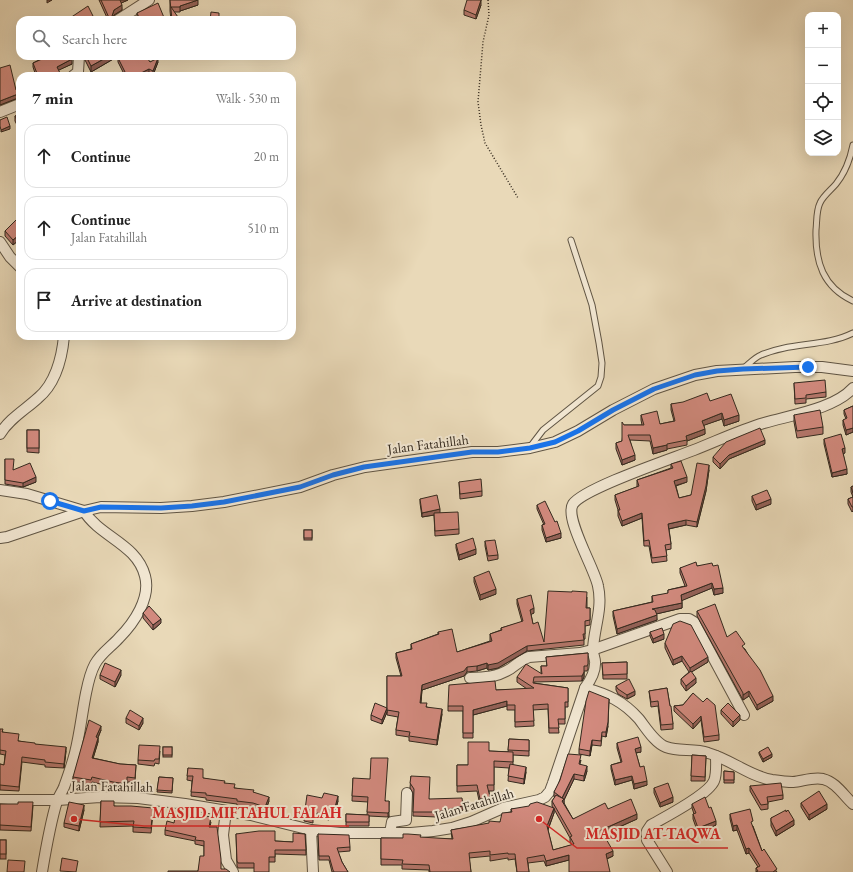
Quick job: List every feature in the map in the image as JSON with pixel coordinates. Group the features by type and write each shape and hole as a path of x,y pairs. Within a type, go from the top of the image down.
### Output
{"street":[{"path":"124,16 149,0"},
{"path":"78,72 79,60"},
{"path":"0,112 16,106"},
{"path":"0,242 16,263"},
{"path":"0,434 12,418 38,399 48,388 54,377 63,340"},
{"name":"Jalan Fatahillah","path":"0,538 101,507 161,508 208,504 300,487 333,475 364,467 472,452 498,452 530,448 555,442 654,389 695,375 717,371 743,369 822,367 853,371"},
{"name":"Jalan Fatahillah","path":"0,800 138,798 251,815 311,830 340,833 390,833 433,832 452,828 471,822 503,808 539,800 550,792 554,783 585,688 591,679 596,664 592,650 600,599 598,585 576,532 571,514 571,507 574,503 587,493 621,478 762,424 820,408 835,402 853,388"},
{"path":"0,490 27,494 84,511 94,524 119,542 139,563 146,585 143,601 135,618 122,636 101,655 89,678 75,751 58,800"},
{"path":"470,678 497,676 529,657 570,654 592,650 680,619 689,618 694,622 744,714"},
{"path":"585,688 604,693 619,701 638,718 660,744 665,747 700,751 716,756 760,777 770,780 793,782 823,779 831,782 853,804"},
{"path":"667,872 647,840 647,831 650,825 694,798 710,786 715,777 716,756"},
{"path":"390,833 392,822 406,820 407,793"},
{"name":"Jalan Fatahillah","path":"42,872 46,847 58,800"},
{"path":"226,811 223,835 226,860 234,872"},
{"path":"311,830 313,872"}],"lane":[{"path":"853,146 843,175 820,203 816,234 817,252 821,270 828,283 841,294 853,301"},
{"path":"530,448 543,430 598,386 601,377 602,363 592,305 572,240"},
{"path":"743,369 760,355 798,345 839,338 853,333"}],"path":[{"path":"488,0 489,15 483,42 478,102 481,125 484,143 518,198"}],"building":[{"path":"101,0 120,0 122,5 114,10 112,16 108,16"},
{"path":"170,0 198,0 180,7 171,7 177,16 172,16"},
{"path":"467,0 481,0 476,15 464,10"},
{"path":"158,3 163,16 138,16 137,13"},
{"path":"88,6 93,16 73,16"},
{"path":"211,12 219,13 219,16 210,16"},
{"path":"40,60 70,60 57,67 60,72 36,72 33,63"},
{"path":"88,60 102,60 91,66"},
{"path":"119,60 149,60 150,62 157,60 153,71 149,69 143,72 125,72"},
{"path":"10,65 16,95 0,101 0,68"},
{"path":"7,117 10,126 1,130 0,120"},
{"path":"16,220 16,237 13,240 5,231"},
{"path":"825,380 826,392 806,395 806,398 795,399 794,383"},
{"path":"707,393 710,401 731,394 739,415 724,420 722,413 702,421 705,429 686,436 687,440 653,448 650,435 628,435 635,455 622,460 616,443 622,441 622,422 624,425 644,425 641,415 657,411 660,424 675,421 671,404 683,402"},
{"path":"853,406 853,428 846,430 843,420 847,418 844,410"},
{"path":"820,410 823,427 797,431 794,415"},
{"path":"760,428 765,440 729,455 720,464 713,457 726,442"},
{"path":"27,430 39,430 39,448 27,448"},
{"path":"841,434 845,448 842,449 847,469 832,473 824,439"},
{"path":"5,459 14,459 13,470 30,463 36,477 23,483 5,480"},
{"path":"681,461 687,477 674,481 679,498 691,495 697,463 709,465 706,486 697,522 686,520 668,524 671,544 665,545 667,556 652,558 649,540 644,541 642,513 622,521 615,495 639,486 637,480 673,468 671,464"},
{"path":"481,479 482,491 460,494 459,482"},
{"path":"767,490 771,499 756,505 752,496"},
{"path":"437,495 440,509 422,513 420,499"},
{"path":"853,497 853,507 852,507 848,499"},
{"path":"545,501 555,522 557,521 561,533 546,538 542,525 545,524 537,505"},
{"path":"458,512 459,529 435,531 434,513"},
{"path":"304,530 312,530 312,538 304,538"},
{"path":"473,538 476,549 459,555 456,544"},
{"path":"495,540 498,555 488,556 485,541"},
{"path":"696,562 697,566 712,563 713,566 718,565 723,588 714,589 712,583 681,595 682,603 652,609 655,610 657,615 617,629 613,611 653,602 652,596 668,593 668,590 687,586 680,568"},
{"path":"489,571 496,589 480,595 474,577"},
{"path":"548,591 587,592 586,608 590,608 590,620 585,621 585,634 583,634 584,640 527,646 498,663 488,665 487,663 467,667 464,671 422,685 420,703 427,703 426,707 442,709 437,740 409,736 410,732 396,730 399,712 387,710 387,676 402,676 396,653 412,649 411,644 439,634 438,632 452,629 457,652 492,641 490,634 502,630 501,628 523,621 517,599 531,595 534,608 530,610 533,624 538,622 544,642"},
{"path":"715,604 727,637 736,631 745,644 742,646 760,670 773,696 757,705 749,691 743,695 697,611"},
{"path":"149,606 161,619 153,625 143,613"},
{"path":"680,621 691,625 708,657 690,668 682,656 673,660 665,643 673,624"},
{"path":"662,628 664,634 653,639 650,632"},
{"path":"588,653 588,664 587,666 584,666 582,676 534,677 533,683 568,688 568,702 565,702 565,719 558,719 559,728 549,728 548,704 533,705 534,721 515,722 515,705 507,705 507,701 473,710 473,733 463,733 463,706 448,706 449,685 495,681 496,690 534,688 517,677 526,664 542,674 541,666 547,666 546,657"},
{"path":"627,662 627,674 603,675 602,663"},
{"path":"105,663 121,670 115,682 100,675"},
{"path":"691,671 696,678 686,686 681,679"},
{"path":"629,679 635,691 627,695 616,686"},
{"path":"667,688 673,724 661,725 658,701 651,702 649,691"},
{"path":"589,691 609,699 606,732 602,732 601,741 592,740 590,751 579,749 586,701"},
{"path":"693,693 703,702 707,698 715,705 719,735 704,737 701,716 693,724 674,706 683,705"},
{"path":"375,703 387,708 382,720 371,715"},
{"path":"728,703 740,715 733,722 721,710"},
{"path":"130,710 143,718 139,726 126,718"},
{"path":"89,720 101,726 96,737 98,738 92,758 120,764 136,765 135,778 127,777 127,784 92,777 91,780 73,777"},
{"path":"0,729 3,729 2,732 19,734 18,741 66,747 64,764 22,757 19,787 0,785 0,764 4,765 6,751 0,750"},
{"path":"638,737 641,747 635,749 640,767 644,766 647,781 634,784 632,776 615,780 611,765 622,762 617,743"},
{"path":"509,739 529,740 529,751 508,750"},
{"path":"468,742 489,742 489,751 513,752 513,762 494,761 494,785 487,785 490,797 480,799 477,785 457,786 457,765 468,765"},
{"path":"139,745 160,746 159,759 155,759 154,761 138,760"},
{"path":"163,747 172,747 172,755 163,755"},
{"path":"768,747 772,754 763,759 759,752"},
{"path":"568,754 581,755 579,764 587,766 584,776 574,774 562,798 554,792 560,780"},
{"path":"692,755 706,756 705,777 691,776"},
{"path":"371,758 388,758 385,801 389,801 388,813 367,812 368,797 352,796 353,778 370,779"},
{"path":"510,764 526,767 524,779 508,776"},
{"path":"188,768 203,769 203,778 225,781 224,783 235,784 234,788 254,790 253,792 269,797 265,807 253,803 237,801 237,799 206,795 206,793 191,792 193,776 187,776"},
{"path":"724,771 734,772 734,780 724,780"},
{"path":"411,776 430,777 429,799 462,798 463,806 437,812 413,812 414,789 410,783"},
{"path":"159,777 173,778 172,791 157,790"},
{"path":"668,783 673,797 660,803 654,788"},
{"path":"781,783 783,795 767,797 768,804 761,805 750,786"},
{"path":"819,791 827,804 809,815 801,803"},
{"path":"324,793 338,796 334,811 330,809 329,816 313,813 313,819 304,817 307,795 322,798"},
{"path":"556,795 564,799 562,801 573,819 605,803 608,809 631,799 637,814 601,830 613,851 606,854 610,872 569,872 569,855 546,861 544,855 527,858 529,872 517,872 515,854 508,853 490,855 490,851 469,853 471,872 430,872 429,865 402,864 403,860 381,859 381,838 403,838 403,834 408,834 421,835 420,837 453,839 451,830 489,823 489,821 500,822 502,813 512,812 511,809 529,806 530,804 537,802 554,808 547,826 553,850 574,844 570,837 572,836 552,801"},
{"path":"705,797 709,808 711,807 716,821 698,828 693,814 696,813 692,804"},
{"path":"101,801 114,801 114,806 153,808 151,828 133,827 134,821 100,822"},
{"path":"18,802 33,802 31,827 0,825 0,804 18,804"},
{"path":"69,802 84,805 79,826 64,823"},
{"path":"177,807 191,810 190,813 211,817 209,827 217,827 221,869 226,869 230,872 168,872 198,871 200,856 204,856 204,841 195,840 196,837 165,830 167,821 174,823"},
{"path":"750,809 753,821 751,822 762,851 764,849 777,869 773,872 756,872 758,871 756,868 760,866 749,848 746,849 737,825 733,826 730,814"},
{"path":"786,810 786,812 788,810 794,820 776,831 771,818"},
{"path":"346,814 369,815 369,822 346,822"},
{"path":"259,831 275,831 275,841 293,842 293,833 305,834 306,850 275,850 275,857 269,857 269,872 254,872 254,863 238,863 237,861 236,834"},
{"path":"318,834 349,835 350,847 337,848 342,862 348,872 334,872 329,856 319,856"},
{"path":"0,840 6,840 6,854 0,854"},
{"path":"62,858 78,861 76,872 60,871"},
{"path":"8,860 25,861 24,872 7,872"}],"place":[{"name":"MASJID MIFTAHUL FALAH","path":"74,819"},
{"name":"MASJID AT-TAQWA","path":"539,819"}],"route":[{"path":"50,501 84,511 101,507 161,508 192,506 224,502 300,487 333,475 364,467 438,458 472,452 498,452 530,448 555,442 654,389 695,375 717,371 743,369 808,367"}]}
